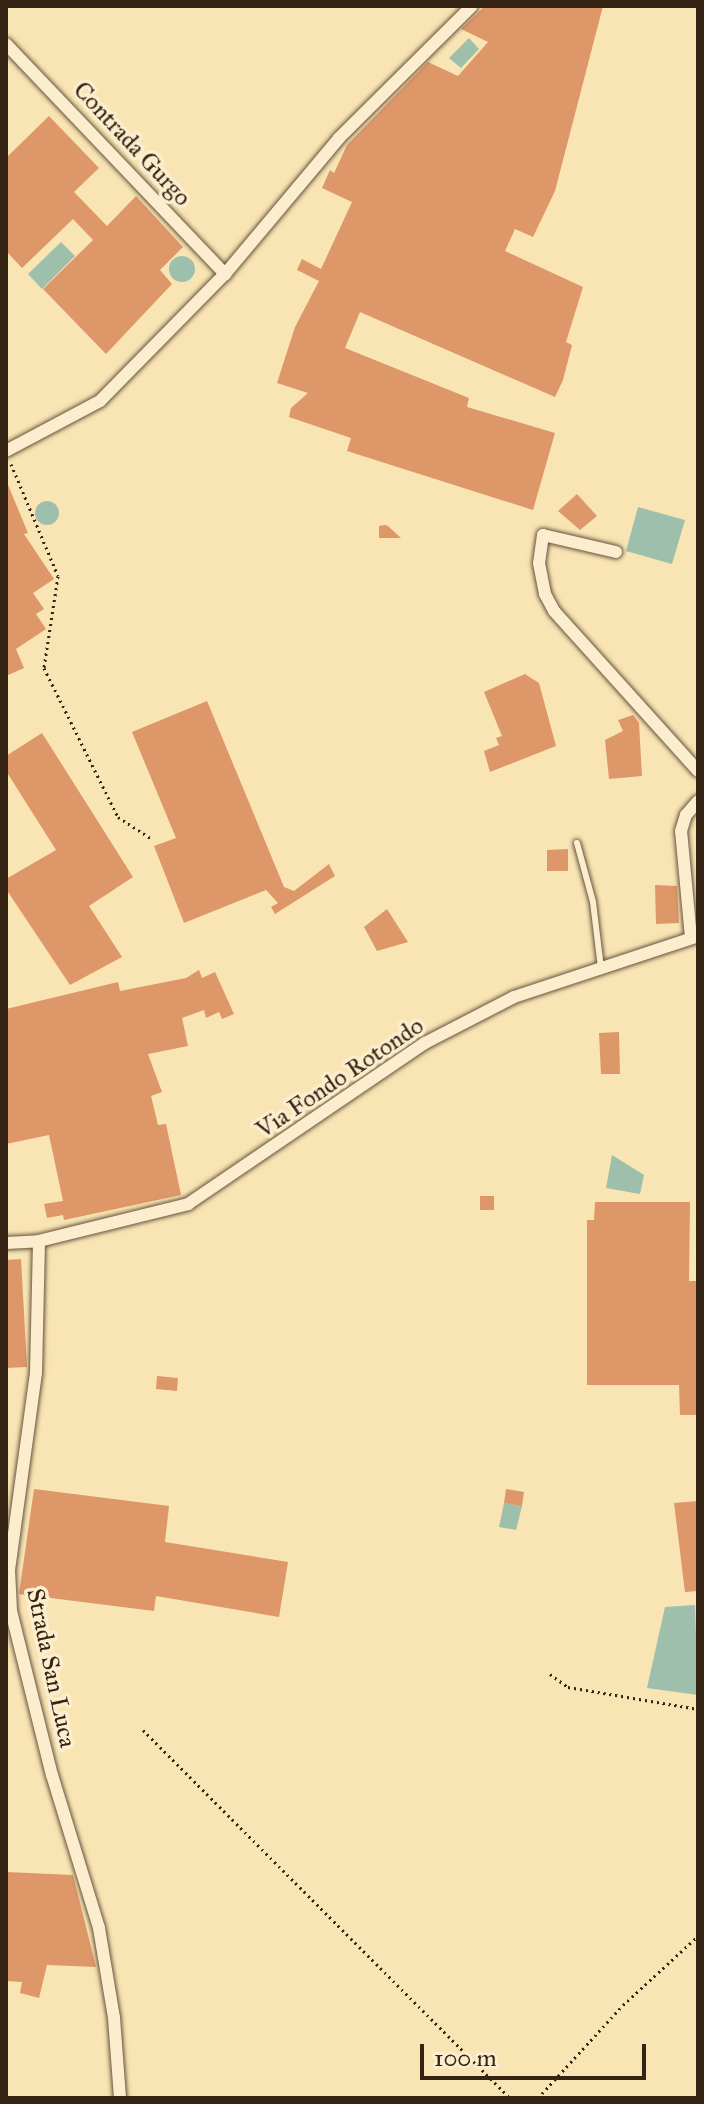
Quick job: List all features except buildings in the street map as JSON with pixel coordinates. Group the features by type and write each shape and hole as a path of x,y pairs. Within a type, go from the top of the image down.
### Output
{"street":[{"path":"6,452 100,401 225,274 339,138 472,6"},
{"name":"Contrada Gurgo","path":"6,44 225,274"},
{"path":"616,552 543,535 539,563 545,594 554,611 698,771"},
{"path":"695,937 681,831 698,801"},
{"name":"Via Fondo Rotondo","path":"6,1243 39,1241 188,1204 425,1043 514,997 695,937"},
{"name":"Strada San Luca","path":"39,1241 36,1373 7,1570 11,1611 48,1760 99,1928 120,2098"}],"lane":[{"path":"577,843 593,902 601,968"}],"path":[{"path":"6,452 58,576 44,668 118,817 152,839"},
{"path":"550,1674 568,1687 698,1709"},
{"path":"143,1730 510,2098"},
{"path":"538,2098 623,2005 698,1936"}],"shaded area":[{"path":"469,38 479,49 461,68 449,58"},
{"path":"61,242 75,256 42,289 28,274"},
{"path":"182,256 191,260 195,269 191,278 182,282 173,278 169,269 173,260"},
{"path":"47,501 58,508 59,513 52,524 47,525 36,518 35,513 42,502"},
{"path":"638,507 685,520 672,564 626,551"},
{"path":"612,1155 644,1175 640,1194 606,1188"},
{"path":"504,1503 522,1506 516,1530 499,1527"},
{"path":"695,1605 698,1695 647,1688 665,1607"}]}
